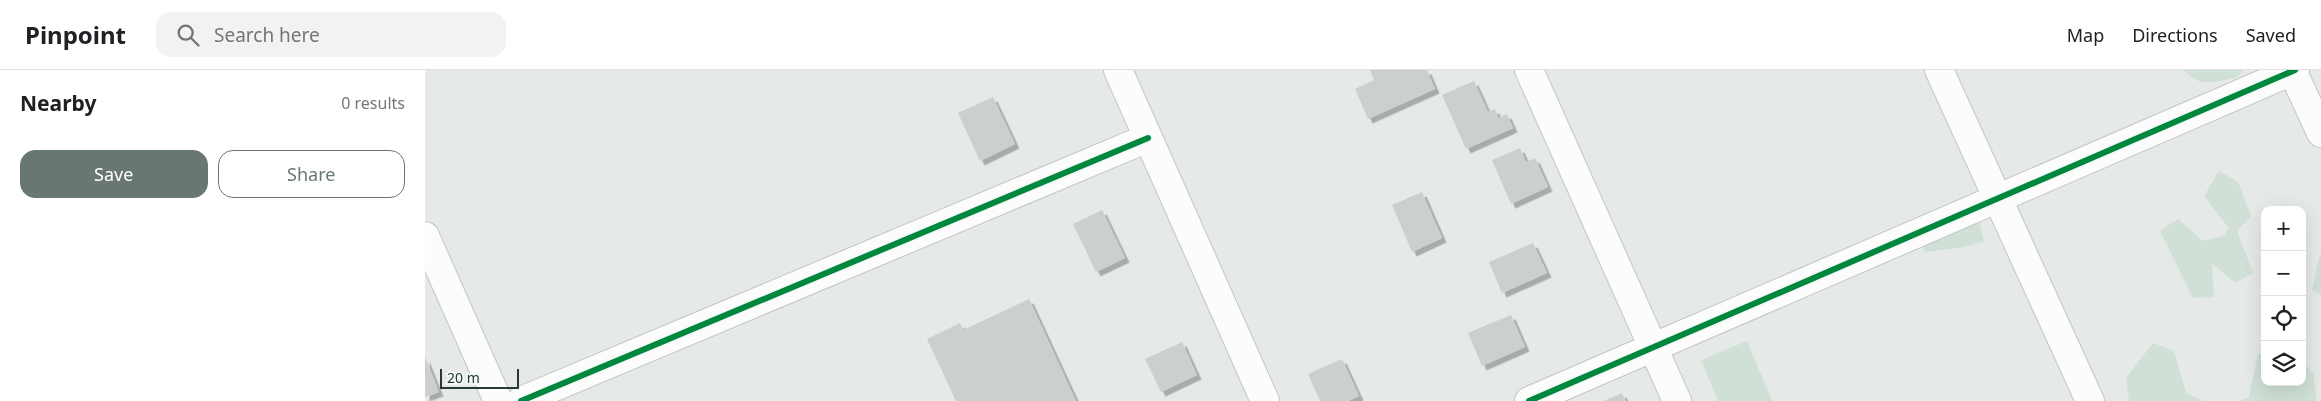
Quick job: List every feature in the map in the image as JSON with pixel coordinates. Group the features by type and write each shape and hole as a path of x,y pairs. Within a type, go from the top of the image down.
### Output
{"street":[{"path":"1118,70 1265,401"},
{"path":"1529,70 1677,401"},
{"path":"1939,70 2090,401"},
{"path":"1529,401 2294,70 2321,132"},
{"path":"521,401 1148,138"},
{"path":"425,236 498,401"}],"shaded area":[{"path":"2184,70 2243,70 2236,78 2215,82 2202,82 2190,76"},
{"path":"2219,171 2238,182 2251,216 2237,231 2253,273 2235,283 2212,263 2214,297 2193,298 2160,231 2178,219 2203,241 2224,236 2229,228 2204,196"},
{"path":"1977,211 1984,242 1964,247 1925,252 1919,232"},
{"path":"2321,254 2321,295 2312,290"},
{"path":"1747,341 1772,401 1718,401 1701,360"},
{"path":"2153,343 2174,351 2186,393 2203,401 2129,401 2126,378"},
{"path":"2261,353 2261,386 2306,386 2306,365 2313,373 2317,401 2239,401 2249,397 2258,354"}],"building":[{"path":"1370,70 1427,70 1435,89 1368,119 1355,89 1374,80"},
{"path":"1474,81 1488,112 1495,109 1498,118 1507,114 1513,128 1466,149 1442,95"},
{"path":"993,97 1015,144 980,161 958,113"},
{"path":"1520,148 1526,162 1535,158 1548,187 1511,204 1492,160"},
{"path":"1422,192 1442,238 1412,252 1392,205"},
{"path":"1102,210 1125,258 1096,272 1073,224"},
{"path":"1533,243 1547,273 1502,293 1489,262"},
{"path":"1029,299 1076,401 956,401 927,339 960,323 963,330"},
{"path":"1511,315 1525,347 1482,366 1468,333"},
{"path":"1182,342 1197,375 1161,392 1145,359"},
{"path":"425,357 439,392 425,397"},
{"path":"1342,359 1359,396 1348,401 1320,401 1308,374"},
{"path":"1622,393 1626,401 1604,401"}],"cycle path":[{"path":"1529,401 2295,70"},
{"path":"521,401 1148,138"}]}
